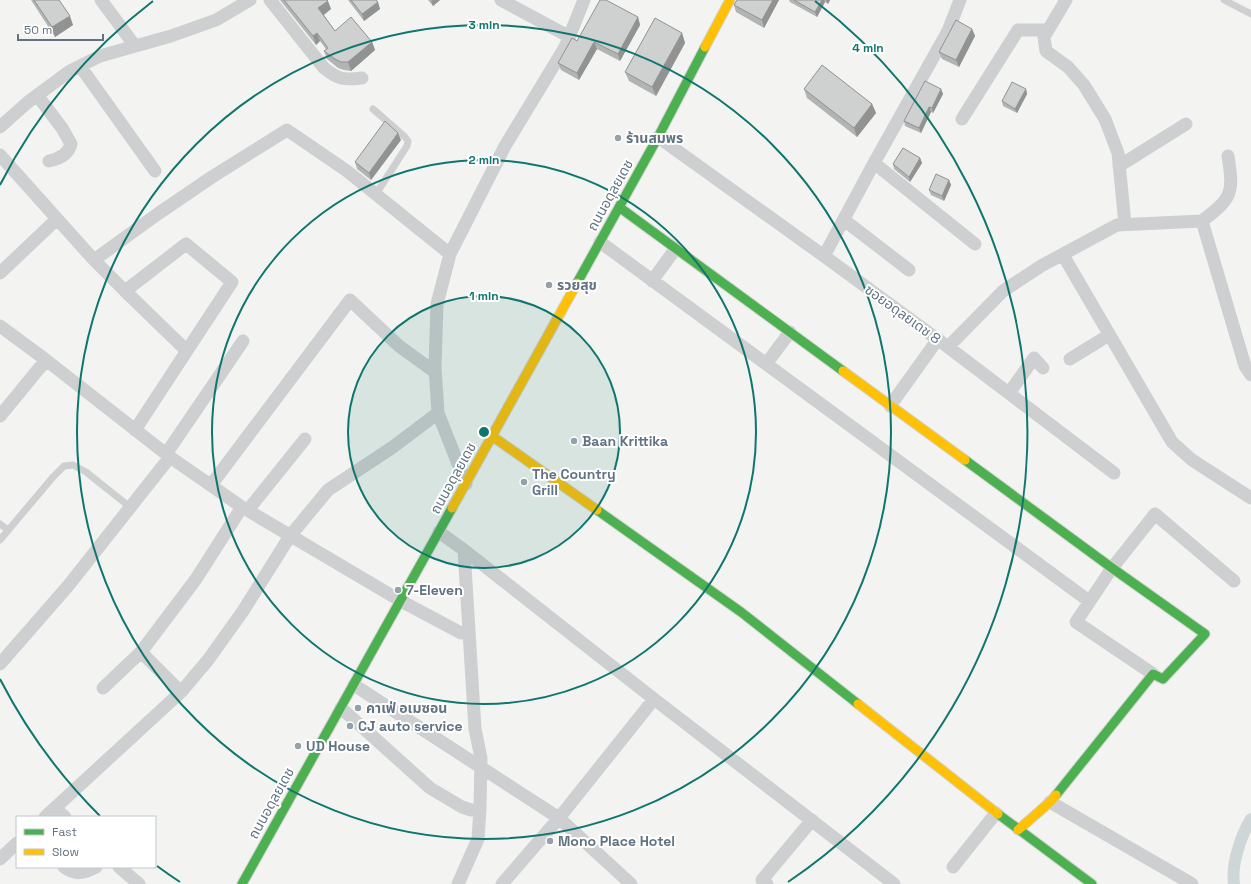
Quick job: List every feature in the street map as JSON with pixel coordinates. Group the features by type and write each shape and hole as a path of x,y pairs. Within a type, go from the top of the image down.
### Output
{"street":[{"path":"101,0 135,46"},
{"path":"0,127 28,102 70,71 100,56 171,36 216,20 250,0"},
{"path":"270,0 324,68 336,76 346,80 362,78"},
{"path":"500,0 570,36"},
{"path":"466,484 438,413 435,372 436,304 450,254 505,146 566,47 584,0"},
{"name":"ถนนอดุลยเดช","path":"242,884 401,601 658,137 730,0"},
{"path":"824,256 948,31 960,0"},
{"path":"1066,0 1044,37 1046,51 1068,67 1084,85 1105,119 1118,153 1126,224"},
{"path":"962,119 1018,30 1048,30"},
{"path":"80,66 155,171"},
{"path":"37,95 71,144 65,154 57,159 49,161"},
{"path":"1119,166 1186,124"},
{"path":"94,260 212,177 287,130 347,171 450,254"},
{"name":"ซอยอดุลยเดช 8","path":"658,137 943,343 1003,291 1041,266 1117,225 1202,221"},
{"path":"0,155 94,260 187,351"},
{"path":"1228,156 1232,181 1229,196 1221,207 1202,221 1245,366 1251,375"},
{"path":"874,163 975,244"},
{"path":"619,207 1112,568 1205,634 1163,679 1153,674 1076,622 1112,568 1155,514 1234,581"},
{"path":"0,273 57,219"},
{"path":"844,220 909,270"},
{"path":"600,242 1089,601"},
{"path":"125,291 186,244 232,282 135,430"},
{"path":"652,281 676,248"},
{"path":"1063,255 1172,442 1192,460 1251,498"},
{"path":"211,485 350,300 399,346 435,372"},
{"path":"0,326 168,455 245,508 401,601 461,634"},
{"path":"766,364 790,332"},
{"path":"1070,359 1109,335"},
{"path":"0,664 68,586 130,507 168,455 242,341"},
{"path":"890,406 943,343 1114,474"},
{"path":"1009,393 1034,358 1043,368"},
{"path":"0,416 46,360"},
{"path":"46,816 181,692 208,660 239,617 290,536 328,490 393,447 438,413"},
{"path":"492,436 741,612 996,813 1092,884"},
{"path":"103,688 141,652 196,579 245,508 305,439"},
{"path":"439,532 894,884"},
{"path":"458,884 478,839 481,766 481,758 475,729 464,550"},
{"path":"141,652 181,692"},
{"path":"1018,830 1050,802 1153,674"},
{"path":"354,685 559,818 631,884"},
{"path":"502,884 559,818 654,699"},
{"path":"341,708 430,788 462,807 471,810 480,809"},
{"path":"1050,802 1192,884"},
{"path":"55,808 64,816"},
{"path":"953,868 996,813"},
{"path":"767,884 762,880 812,820"},
{"path":"0,859 16,845"},
{"path":"66,868 76,873 85,872 94,868"},
{"path":"120,868 139,884"}],"lane":[{"path":"1224,0 1251,14"},
{"path":"373,108 408,141 407,146 376,194"},
{"path":"0,540 64,466 73,465 86,472 130,507"},
{"path":"0,524 8,530"}],"building":[{"path":"34,0 59,0 70,16 52,27"},
{"path":"284,0 327,0 328,1 318,8 335,31 351,17 372,42 348,62 341,62 324,51 328,48 317,33 313,36"},
{"path":"351,0 376,0 378,2 362,14"},
{"path":"600,0 606,0 638,17 618,54 594,42 577,73 558,63 572,38 577,41"},
{"path":"737,0 773,0 762,20 734,5"},
{"path":"794,0 822,0 815,12"},
{"path":"655,18 682,33 652,87 625,72"},
{"path":"956,20 972,29 956,60 939,52"},
{"path":"822,65 872,104 854,128 804,89"},
{"path":"925,81 941,89 932,108 929,107 919,128 904,121"},
{"path":"1012,82 1026,89 1015,109 1002,101"},
{"path":"385,121 398,133 369,173 355,162"},
{"path":"903,148 920,158 909,177 893,164"},
{"path":"936,174 949,180 942,196 929,190"}],"waterway":[{"path":"1234,884 1233,876 1235,859 1244,833 1251,819"}],"traffic: fast":[{"path":"577,283 658,137 705,47"},
{"path":"619,207 843,371"},
{"path":"965,460 1205,634 1163,679 1153,674 1056,795"},
{"path":"242,884 452,508"},
{"path":"597,510 741,612 858,704"},
{"path":"998,814 1092,884"}],"traffic: slow":[{"path":"705,47 730,0"},
{"path":"452,508 577,283"},
{"path":"843,371 965,460"},
{"path":"492,436 597,510"},
{"path":"858,704 998,814"},
{"path":"1018,830 1056,795"}],"place":[{"name":"ร้านสมพร","path":"618,138"},
{"name":"รวยสุข","path":"549,285"},
{"name":"Baan Krittika","path":"574,441"},
{"name":"The Country Grill","path":"524,482"},
{"name":"7-Eleven","path":"398,590"},
{"name":"คาเฟ่ อเมซอน","path":"358,708"},
{"name":"CJ auto service","path":"350,726"},
{"name":"UD House","path":"298,746"},
{"name":"Mono Place Hotel","path":"550,841"}]}
